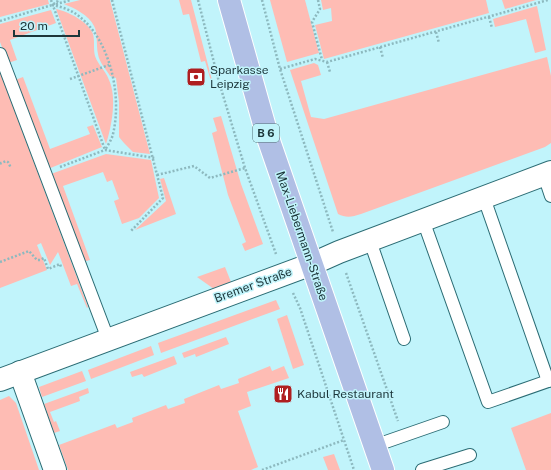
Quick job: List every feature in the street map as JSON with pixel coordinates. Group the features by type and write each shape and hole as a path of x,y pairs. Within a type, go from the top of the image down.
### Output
{"main road":[{"name":"Max-Liebermann-Straße","path":"229,0 268,138 383,470"}],"street":[{"name":"Bremer Straße","path":"10,376 284,273 312,264 339,252 547,173"},
{"path":"10,376 55,470"}],"lane":[{"path":"0,54 108,339"},
{"path":"547,173 551,196"},
{"path":"423,220 488,402 549,380 484,198"},
{"path":"370,241 404,339"},
{"path":"374,446 444,422"},
{"path":"422,470 470,455"}],"path":[{"path":"51,0 105,150"},
{"path":"52,5 58,0"},
{"path":"0,22 71,0"},
{"path":"112,0 154,157 163,198 130,232"},
{"path":"198,0 219,82 245,168 272,244 300,308 354,470"},
{"path":"262,0 280,69 339,252 403,435"},
{"path":"318,0 320,9 312,22 322,61"},
{"path":"280,69 315,59 327,62 548,0"},
{"path":"52,5 71,11 81,17 94,31 104,48 116,92 116,116 113,136 105,150"},
{"path":"489,17 492,28"},
{"path":"436,32 439,43"},
{"path":"380,47 383,58"},
{"path":"327,62 330,72"},
{"path":"70,79 109,65"},
{"path":"45,173 105,150 154,157"},
{"path":"0,164 6,161 11,168"},
{"path":"157,175 194,166 210,178 245,168"},
{"path":"0,262 30,251 36,260 44,258 48,267"},
{"path":"262,470 344,440"}],"shaded area":[{"path":"0,0 48,0 49,4 0,17"},
{"path":"80,0 110,0 150,154 133,152 119,137 119,102 116,78 110,76 100,60 97,50 96,32 92,22 81,12 64,4"},
{"path":"179,0 191,0 212,80 211,81 205,61 201,62 189,14 183,15"},
{"path":"270,0 305,0 319,53 287,62"},
{"path":"321,0 486,0 489,13 324,59 315,25 332,21 331,8 323,10"},
{"path":"502,0 536,0 505,9"},
{"path":"537,6 546,50 535,53 526,19 495,27 493,19"},
{"path":"56,9 66,12 82,21 87,25 93,34 95,56 108,77 113,95 112,120 106,144"},
{"path":"51,10 56,23 10,40 17,60 8,63 0,42 0,24"},
{"path":"547,57 551,76 551,143 545,147 355,216 349,217 338,214 290,70 314,63 318,65 321,75 301,81 311,117 324,119"},
{"path":"0,72 88,307 87,308 77,284 71,286 58,252 50,265 41,243 37,245 47,270 0,288"},
{"path":"23,77 50,149 90,134 87,127 93,125 102,147 48,169 15,80"},
{"path":"221,116 241,184 263,244 245,251 242,244 246,242 228,195 212,133 217,131 213,118"},
{"path":"106,154 151,160 159,198 139,218 122,224 114,201 119,199 112,180 107,182 103,172 63,186 90,260 83,262 51,174"},
{"path":"164,178 176,214 135,230 166,201 160,179"},
{"path":"225,267 231,282 214,289 197,277"},
{"path":"276,300 280,309 161,353 158,343"},
{"path":"287,315 304,365 293,369 277,319"},
{"path":"226,337 229,344 196,357 195,354 184,358 182,353"},
{"path":"151,346 154,355 91,379 88,370"},
{"path":"174,356 177,364 144,377 142,374 132,377 130,372"},
{"path":"270,366 272,371 284,366 289,378 247,392 251,406 238,411 258,467 251,470 68,470 59,445 115,424 117,428 133,422 132,418 166,405 168,409 185,403 184,399 219,385 221,389 239,383 238,379"},
{"path":"82,371 86,381 42,397 39,387"},
{"path":"88,388 89,393 79,397 80,401 50,412 60,431 54,433 44,404"},
{"path":"9,396 16,403 39,470 0,470 0,400"},
{"path":"551,413 551,470 526,470 511,428"},
{"path":"334,454 340,470 328,470 323,457"}],"place":[{"name":"Sparkasse Leipzig","path":"196,77"},
{"name":"Kabul Restaurant","path":"283,394"}]}
